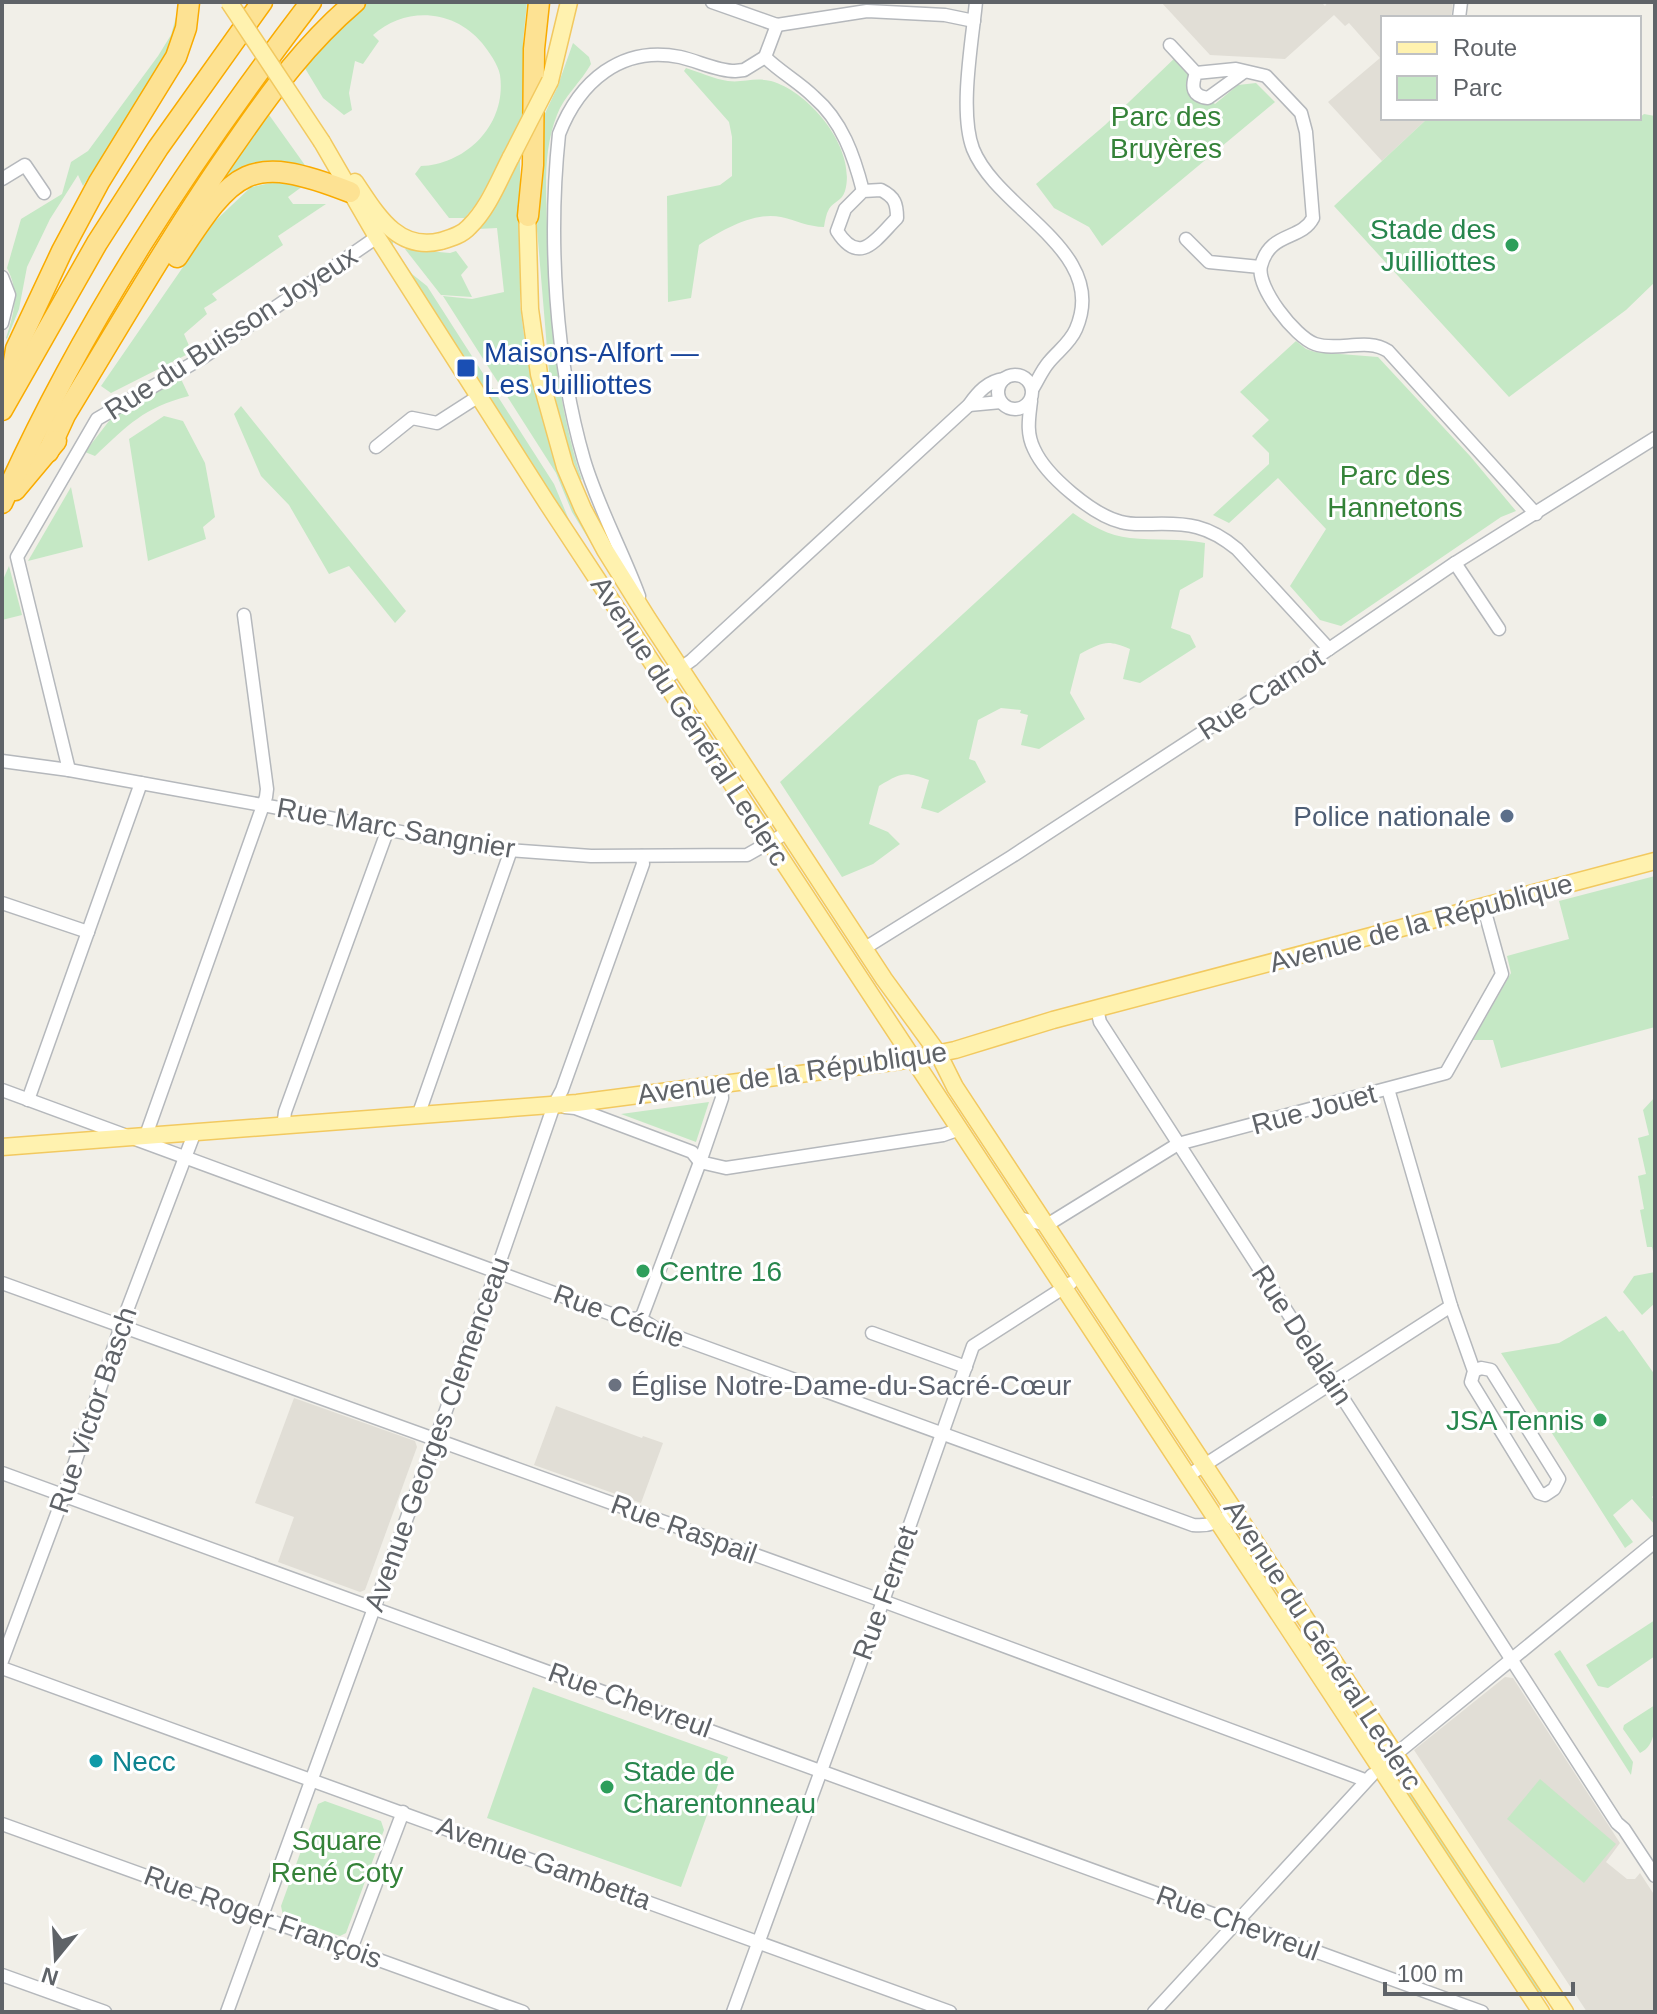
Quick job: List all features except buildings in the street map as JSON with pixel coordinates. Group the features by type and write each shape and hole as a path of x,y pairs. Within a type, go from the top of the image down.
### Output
{"highway":[{"path":"5,404 16,349 81,212 176,57 186,28 189,2"},
{"path":"5,404 104,231 158,148 262,2"},
{"path":"2,504 34,432 129,261 186,172 311,2"},
{"path":"48,452 65,415 208,182 300,55 355,2"},
{"path":"528,216 533,165 534,49 539,2"},
{"path":"2,504 48,452 205,215 233,184 256,172 286,171 350,192"}],"main road":[{"path":"229,2 324,145 335,153 383,222 401,237 419,242 446,239 468,228 484,206 550,81 569,2"},
{"name":"Avenue du Général Leclerc","path":"532,2 526,63 530,309 539,374 552,424 565,467 583,509 647,617 912,1020 938,1053 950,1079 1560,2005"},
{"name":"Avenue du Général Leclerc","path":"324,145 377,237 663,681 1543,2012"},
{"name":"Avenue de la République","path":"2,1147 554,1105 913,1059 1655,861"},
{"path":"840,949 854,951 865,948"},
{"path":"1381,1768 1396,1754"}],"street":[{"path":"712,2 777,25 867,11 945,15 974,21"},
{"path":"976,2 967,120 974,152 986,170 1070,262 1082,283 1084,302 1075,331 1047,363 1023,407 1014,409"},
{"path":"647,617 585,464 570,398 556,270 559,134 581,91 599,75 626,61 642,56 670,55 735,71 744,70 765,57 777,25"},
{"path":"1170,45 1196,73"},
{"path":"765,57 816,98 830,114 851,150 863,191"},
{"path":"1244,72 1208,98 1199,97 1193,91 1196,73 1204,70 1236,69 1266,76 1301,113 1306,132 1313,218 1309,226 1271,245 1260,267 1266,294 1303,337 1315,344 1373,346 1388,351 1536,514"},
{"path":"2,179 25,165 44,193"},
{"path":"881,190 891,196 897,205 897,218 869,247 855,249 845,244 837,231 845,209 863,191 881,190"},
{"name":"Rue du Buisson Joyeux","path":"69,770 17,557 97,419 202,358 377,237"},
{"path":"1186,239 1209,262 1260,267"},
{"path":"2,277 9,295 2,323"},
{"path":"663,681 692,660 993,380 1020,375 1047,363"},
{"path":"1020,375 1028,380 1032,395 1027,426"},
{"path":"1001,402 998,387 1004,379"},
{"path":"376,447 412,418 437,423 479,396"},
{"path":"969,405 1001,402 1014,409 1027,426 1034,450 1043,463 1065,486 1105,517 1123,523 1196,525 1220,535 1237,549 1329,649"},
{"name":"Rue Carnot","path":"865,948 973,882 1455,563 1655,438"},
{"path":"1455,563 1499,629"},
{"path":"138,1138 267,789 244,615"},
{"name":"Rue Marc Sangnier","path":"3,763 69,770 482,848 573,855 747,855 788,832"},
{"path":"28,1100 141,783"},
{"path":"283,1127 285,1112 388,829"},
{"path":"418,1116 511,850"},
{"name":"Avenue Georges Clemenceau","path":"227,2012 562,1090 643,864 642,856"},
{"path":"2,903 88,932"},
{"name":"Rue Jouet","path":"1047,1225 1178,1144 1446,1073 1502,974 1485,912 1487,904"},
{"name":"Rue Delalain","path":"1097,1009 1100,1022 1178,1144 1617,1823 1655,1876"},
{"path":"641,1319 722,1098 721,1085"},
{"path":"1388,1089 1451,1306 1472,1365 1471,1382 1539,1493 1545,1495 1554,1489 1559,1479 1491,1370 1472,1365"},
{"name":"Rue Cécile","path":"2,1090 622,1318 641,1319 658,1330 1193,1525 1219,1522"},
{"path":"554,1105 575,1108 692,1152 700,1162 726,1168 943,1135 960,1129"},
{"name":"Rue Victor Basch","path":"2,1661 64,1495 121,1326 194,1134"},
{"path":"1019,1218 1047,1225"},
{"path":"1064,1288 1082,1277"},
{"name":"Rue Raspail","path":"2,1283 883,1601 1365,1780"},
{"name":"Rue Fernet","path":"733,2012 973,1346 1064,1288"},
{"path":"1189,1475 1451,1306"},
{"path":"872,1333 966,1367"},
{"name":"Rue Chevreul","path":"2,1473 1482,2012"},
{"path":"1219,1522 1235,1512"},
{"path":"1396,1754 1655,1542"},
{"name":"Avenue Gambetta","path":"2,1668 950,2012"},
{"path":"1154,2012 1365,1780 1381,1768"},
{"path":"351,1949 403,1812"},
{"name":"Rue Roger François","path":"2,1824 523,2012"},
{"path":"2,1975 105,2012"},
{"path":"1543,2012 1560,2005"}],"shaded area":[{"path":"1161,2 1321,2 1325,6 1328,2 1453,2 1451,16 1381,16 1381,120 1426,120 1382,161 1328,102 1380,58 1349,23 1345,26 1334,15 1285,59 1210,55"},
{"path":"294,1398 415,1441 417,1447 365,1590 360,1592 278,1562 294,1517 255,1503"},
{"path":"556,1406 663,1443 641,1503 534,1465"},
{"path":"1505,1677 1513,1678 1620,1843 1606,1862 1627,1879 1635,1879 1640,1873 1655,1896 1655,2012 1587,2012 1414,1750"}],"green space":[{"path":"369,2 527,2 523,42 523,124 465,218 449,218 415,174 421,166 438,164 468,149 490,125 501,93 497,67 482,43 458,23 429,15 400,19 373,35 379,41 363,64 355,61 349,93 352,110 344,115 323,98 303,65 338,27"},
{"path":"178,10 183,10 167,56 83,186 78,175 50,219 27,267 19,309 7,339 15,295 7,268 21,219 62,194 71,162 88,151 158,56 171,35"},
{"path":"573,43 589,57 591,64 557,115 547,156 546,198 555,354 565,417 582,480 566,443 549,372 537,229 539,126"},
{"name":"Parc des Bruyères","path":"1179,54 1196,73 1192,84 1215,104 1238,85 1256,83 1275,102 1102,246 1089,227 1054,208 1036,184 1105,125"},
{"path":"686,68 728,81 771,81 786,87 801,97 827,124 844,158 847,175 844,194 829,209 824,227 771,216 727,228 699,245 691,298 668,302 667,196 720,185 732,176 729,122 684,71"},
{"path":"267,112 307,168 213,193"},
{"name":"Stade des Juilliottes","path":"1641,116 1655,116 1655,282 1626,310 1509,397 1334,206 1426,120 1641,120"},
{"path":"520,158 520,305 526,350 560,475 594,548 572,512 556,473 443,296 472,299 504,292 497,228 478,229 478,226"},
{"path":"280,181 303,186 288,197 293,204 326,204 278,236 283,245 212,294 217,300 204,308 207,314 184,334 190,348 188,354 111,393 101,386 214,222 251,187"},
{"path":"393,238 393,246 412,274 427,286 554,484 572,527 389,242"},
{"path":"405,249 456,251 468,267 461,275 472,297 441,295"},
{"name":"Parc des Hannetons","path":"1296,341 1315,352 1378,357 1470,456 1516,511 1501,517 1341,626 1320,620 1290,586 1326,529 1278,478 1229,523 1213,515 1269,464 1269,453 1252,436 1269,420 1240,392"},
{"path":"181,379 189,396 148,412 95,456 85,452 109,421 136,400"},
{"path":"241,406 406,611 395,623 349,566 329,574 289,505 261,476 234,414"},
{"path":"164,416 183,421 205,463 215,517 203,527 206,539 148,561 129,439"},
{"path":"71,487 83,547 28,561"},
{"path":"1073,513 1100,529 1122,537 1205,543 1203,577 1180,590 1171,628 1190,635 1196,647 1140,683 1123,679 1130,649 1106,643 1080,654 1070,693 1085,719 1039,749 1021,745 1028,715 1020,713 1021,710 1001,708 978,720 969,759 975,761 986,782 938,813 921,808 929,780 904,774 879,786 869,824 888,832 900,844 873,864 842,877 780,782"},
{"path":"9,566 22,615 2,620 2,582"},
{"path":"1655,876 1655,1027 1501,1068 1493,1040 1473,1040 1511,973 1507,956 1569,939 1559,901"},
{"path":"1655,1097 1655,1260 1652,1247 1647,1247 1640,1210 1644,1209 1638,1176 1646,1174 1638,1138 1649,1135 1643,1110"},
{"path":"709,1102 696,1142 621,1114"},
{"path":"1655,1272 1655,1303 1642,1315 1623,1292 1634,1276"},
{"name":"JSA Tennis","path":"1606,1316 1619,1332 1623,1330 1655,1375 1655,1494 1652,1497 1655,1501 1655,1525 1632,1499 1613,1515 1633,1542 1625,1548 1501,1353 1559,1343"},
{"path":"1655,1620 1655,1656 1608,1688 1598,1686 1586,1665"},
{"path":"1560,1650 1633,1762 1631,1775 1554,1654"},
{"name":"Stade de Charentonneau","path":"533,1687 728,1757 681,1887 487,1818"},
{"path":"1655,1705 1652,1739 1640,1753 1623,1729 1624,1725"},
{"path":"1540,1779 1616,1844 1584,1883 1507,1819"},
{"path":"1412,1791 1541,1987 1539,1995 1406,1795"},
{"name":"Square René Coty","path":"325,1801 381,1821 384,1830 346,1933 340,1936 283,1915 281,1906 318,1804"}],"place":[{"name":"Stade des Juilliottes","path":"1512,245"},
{"name":"Maisons-Alfort — Les Juilliottes","path":"466,368"},
{"name":"Police nationale","path":"1507,816"},
{"name":"Centre 16","path":"643,1271"},
{"name":"Église Notre-Dame-du-Sacré-Cœur","path":"615,1385"},
{"name":"JSA Tennis","path":"1600,1420"},
{"name":"Necc","path":"96,1761"},
{"name":"Stade de Charentonneau","path":"607,1787"}]}
